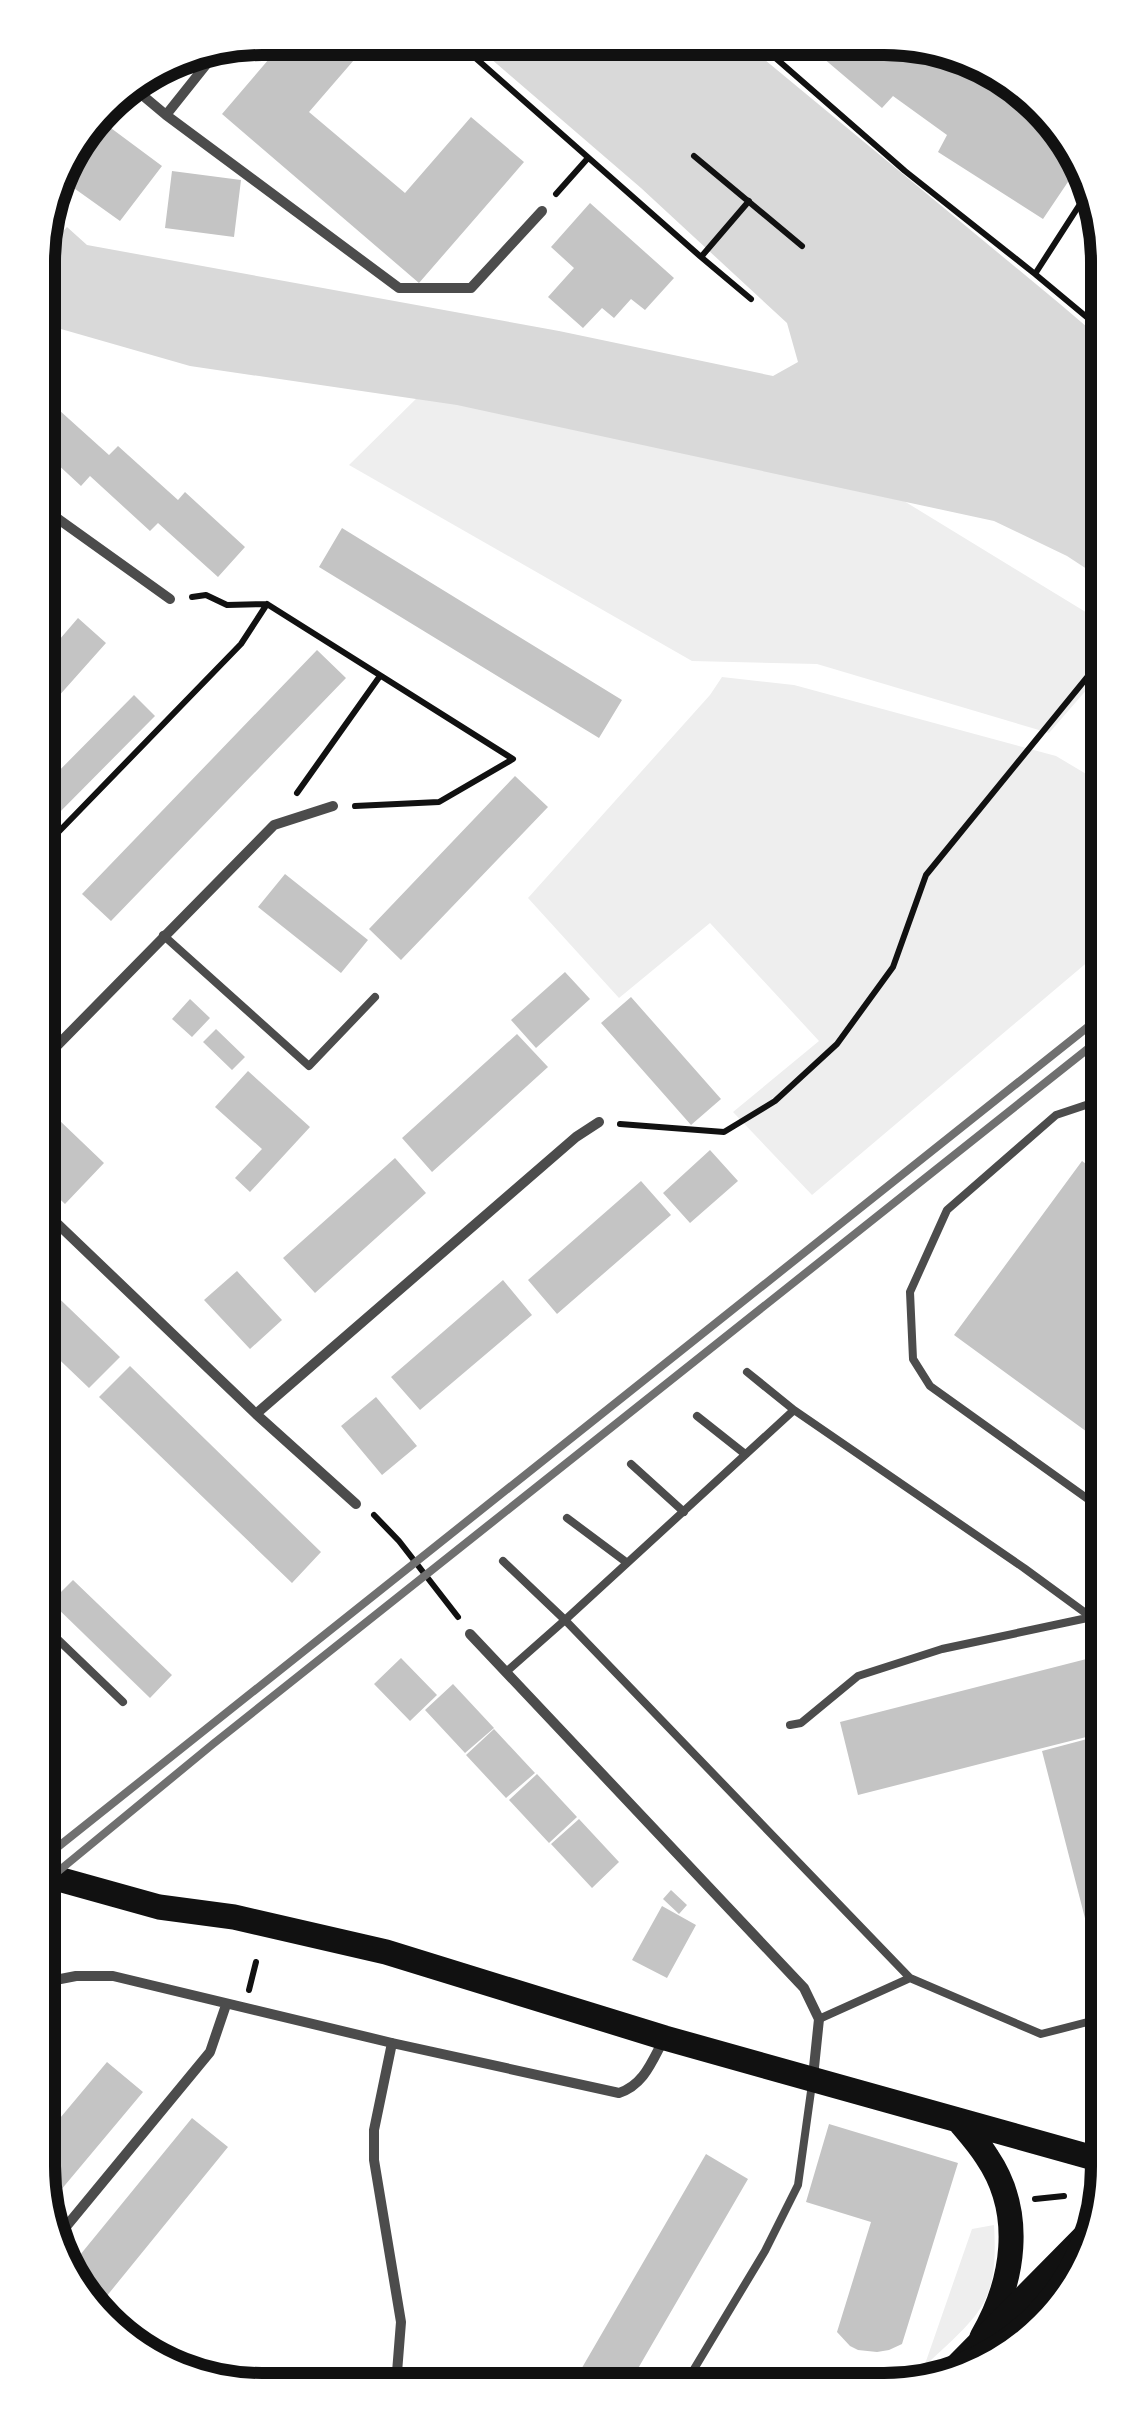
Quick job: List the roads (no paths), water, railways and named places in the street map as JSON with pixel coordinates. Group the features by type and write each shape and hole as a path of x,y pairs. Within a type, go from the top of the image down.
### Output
{"highway":[{"path":"970,2354 1072,2251"}],"main road":[{"path":"55,1878 159,1907 234,1917 386,1952 665,2038 1091,2157"},
{"path":"958,2120 989,2159 1007,2202 1011,2225 1007,2282 996,2314 974,2350"}],"street":[{"path":"166,114 207,63"},
{"path":"142,94 399,288 471,288 542,211"},
{"path":"55,517 170,599"},
{"path":"55,1047 274,824 332,806"},
{"path":"256,1414 576,1137 599,1122"},
{"path":"55,1221 356,1504"},
{"path":"470,1634 804,1988 820,2019 812,2080"},
{"path":"55,1980 113,1976 619,2094 633,2088 647,2072 665,2038"},
{"path":"65,2228 210,2052 226,2004"},
{"path":"392,2044 374,2130 374,2160 401,2322 397,2373"}],"lane":[{"path":"162,935 309,1066 375,997"},
{"path":"1091,1103 1056,1115 947,1210 910,1292 912,1359 930,1386 1091,1501"},
{"path":"748,1372 794,1410 1091,1616"},
{"path":"506,1672 794,1410"},
{"path":"697,1416 745,1454"},
{"path":"631,1464 684,1512"},
{"path":"567,1518 626,1562"},
{"path":"503,1561 565,1620 910,1978 1041,2034 1091,2021"},
{"path":"790,1725 801,1723 858,1676 942,1648 1091,1617"},
{"path":"55,1637 123,1702"},
{"path":"820,2019 910,1978"},
{"path":"691,2373 766,2251 798,2184 812,2080"}],"railway":[{"path":"55,1849 1091,1024"},
{"path":"55,1874 1091,1046"}]}
